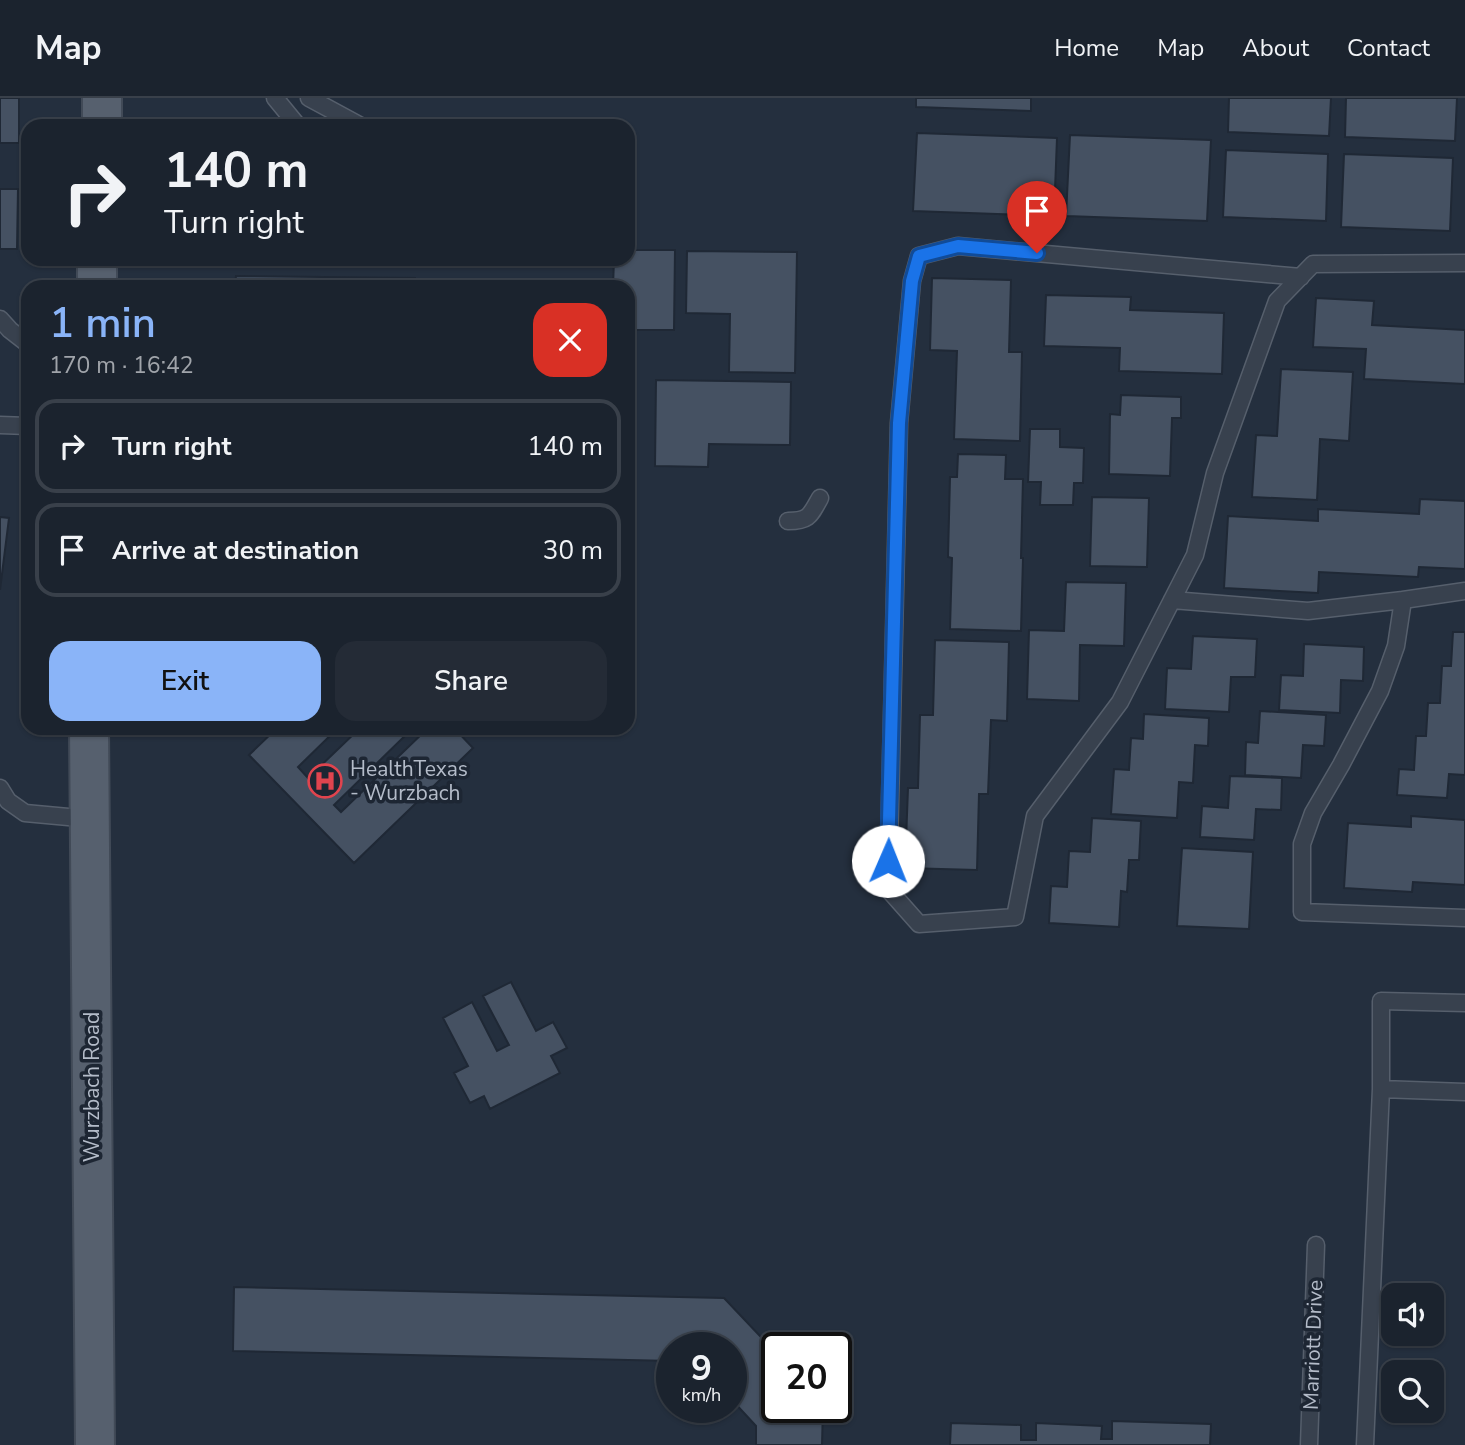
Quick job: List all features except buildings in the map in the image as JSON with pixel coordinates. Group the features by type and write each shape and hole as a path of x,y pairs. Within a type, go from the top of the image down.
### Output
{"main road":[{"path":"102,98 102,119"},
{"name":"Wurzbach Road","path":"89,735 95,1445"}],"lane":[{"path":"275,98 292,119"},
{"path":"309,98 348,119"},
{"path":"1301,277 958,246 919,256 912,281 899,423 888,889 919,924 1015,917 1035,816 1120,702 1195,555 1215,473 1277,301 1301,277 1313,264 1465,263"},
{"path":"0,319 21,339"},
{"path":"0,425 21,426"},
{"path":"1172,600 1308,611 1465,591"},
{"path":"1403,600 1396,646 1380,691 1313,813 1301,844 1302,912 1465,918"},
{"path":"0,788 8,801 25,813 90,819"},
{"path":"1365,1445 1381,1089 1381,1001 1465,1003"},
{"path":"1381,1089 1465,1093"},
{"name":"Marriott Drive","path":"1309,1445 1316,1245"}],"place":[{"name":"HealthTexas - Wurzbach","path":"325,781"}],"route":[{"path":"888,861 899,423 912,281 919,256 958,246 1037,253"}]}
